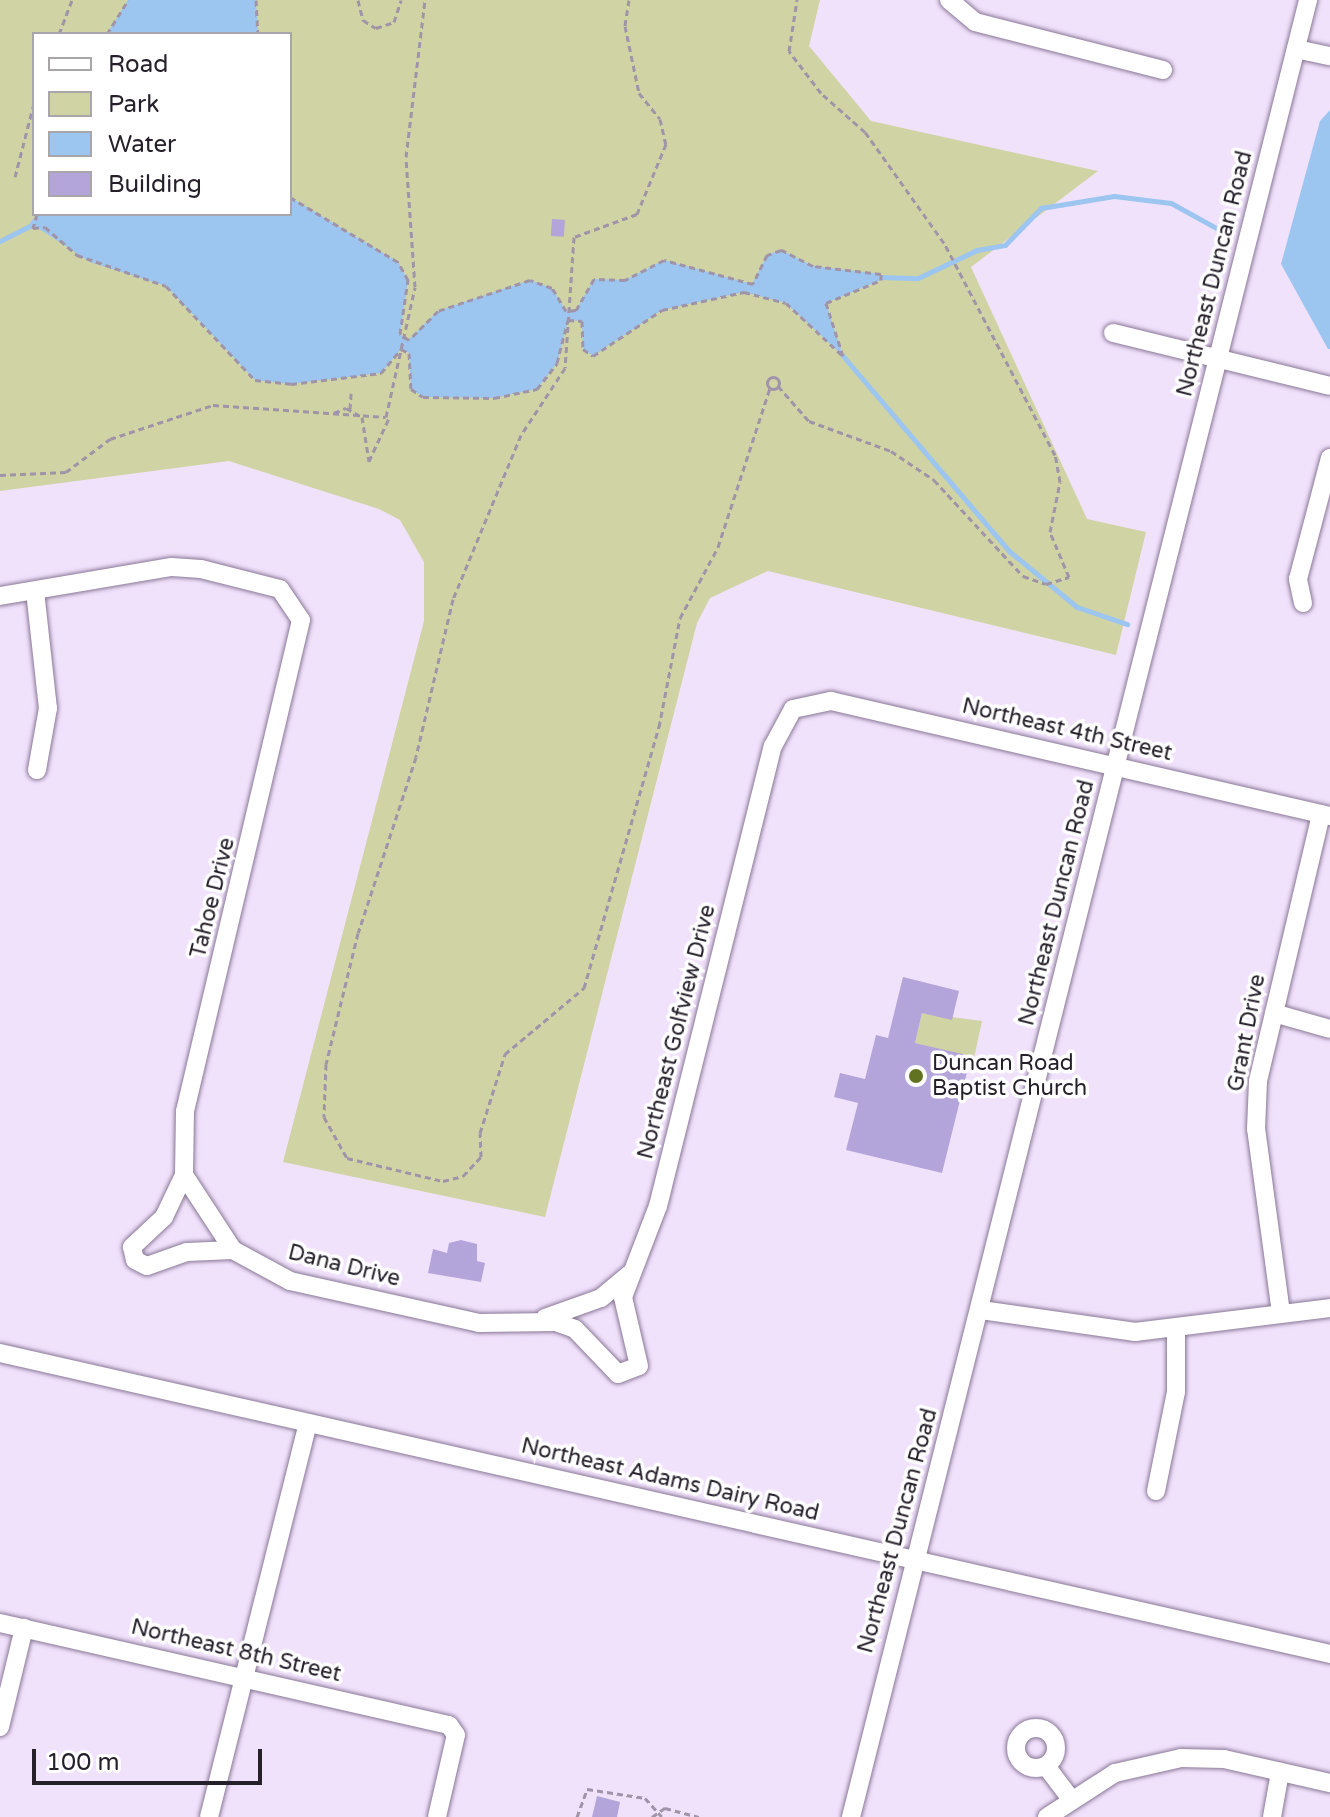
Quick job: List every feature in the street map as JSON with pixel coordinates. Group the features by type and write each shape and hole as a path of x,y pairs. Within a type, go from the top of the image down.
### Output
{"street":[{"name":"Northeast Duncan Road","path":"851,1817 914,1559 981,1310 1308,0"},
{"path":"955,7 1163,70"},
{"path":"1296,49 1330,56"},
{"path":"1113,333 1330,386"},
{"path":"1303,603 1298,579 1330,458"},
{"name":"Tahoe Drive","path":"35,591 172,567 229,573 280,589 294,603 302,634 185,1111 184,1175 164,1217 132,1247 135,1260 152,1264"},
{"path":"0,596 35,591 48,698 37,770"},
{"name":"Northeast 4th Street","path":"793,709 831,701 1326,815"},
{"name":"Northeast Golfview Drive","path":"639,1366 624,1315 630,1274 658,1206 773,746 793,709"},
{"name":"Grant Drive","path":"1281,1313 1256,1129 1274,1013 1326,815"},
{"path":"1274,1013 1330,1029"},
{"path":"184,1175 233,1250"},
{"name":"Dana Drive","path":"152,1264 212,1248 233,1250 314,1287 479,1323 530,1321 575,1329 618,1374 639,1366"},
{"name":"Dana Drive","path":"530,1321 601,1298 630,1274"},
{"path":"981,1310 1097,1330 1176,1330 1330,1308"},
{"path":"1156,1491 1176,1392 1176,1330"},
{"name":"Northeast Adams Dairy Road","path":"0,1353 1330,1654"},
{"path":"209,1817 308,1423"},
{"name":"Northeast 8th Street","path":"0,1623 449,1725 461,1735 437,1817"},
{"path":"0,1727 24,1628"},
{"path":"1047,1817 1069,1797 1115,1773 1181,1758 1280,1772 1330,1783"},
{"path":"1046,1766 1069,1797"},
{"path":"1272,1817 1280,1772"}],"path":[{"path":"60,32 72,0"},
{"path":"108,32 128,0"},
{"path":"256,0 258,32"},
{"path":"358,0 363,20 376,28 394,22 401,0"},
{"path":"362,417 364,458 372,461 391,412 405,350 416,277 405,211 406,144 425,0"},
{"path":"629,0 625,26 639,93 660,119 666,144 637,214 574,237 572,320 565,368 521,435 453,599 416,757 353,949 323,1099 331,1140 357,1163 443,1181 468,1173 481,1157 481,1129 505,1054 584,988 659,727 680,618 718,547 772,377 809,421 878,444 934,480 1023,576 1046,584 1063,581 1069,574 1050,532 1060,482 1055,455 954,260 865,132 821,93 789,51 797,0"},
{"path":"15,177 32,111"},
{"path":"292,198 398,262 408,280 400,334 406,339"},
{"path":"36,216 33,228 45,227 77,255 166,286 237,369 255,380 291,384 381,373 405,350"},
{"path":"572,310 594,279 625,280 664,260 709,268 733,283 753,284 776,249 813,266 881,274 826,303 843,356 790,306 751,292 662,310 593,356 583,349 583,324 572,320"},
{"path":"406,339 438,311 530,280 552,288 572,310"},
{"path":"405,350 415,395 494,398 546,382 572,320"},
{"path":"770,388 778,386"},
{"path":"350,409 351,393"},
{"path":"0,475 66,472 110,439 201,407 274,404 362,417 391,412"},
{"path":"334,413 350,409 362,417"},
{"path":"577,1817 587,1789 645,1798 660,1815"},
{"path":"652,1817 660,1815 665,1808 699,1817"}],"green space":[{"path":"0,0 820,0 809,46 871,121 1098,171 971,267 1087,519 1146,532 1116,655 768,571 710,598 697,623 545,1217 283,1162 424,621 424,562 400,520 379,509 229,461 0,491"},
{"path":"922,1013 982,1021 974,1058 915,1043"}],"water":[{"path":"128,0 256,0 258,32 108,32"},
{"path":"1330,110 1328,349 1281,264 1320,121"},
{"path":"292,198 398,262 408,280 400,334 408,340 438,311 530,280 552,288 566,311 576,310 594,279 625,280 664,260 752,284 767,255 781,250 813,266 881,274 881,280 826,303 843,356 786,303 744,292 662,310 593,356 583,349 582,321 568,320 557,363 537,389 494,398 423,397 411,389 409,353 401,349 381,373 291,384 255,380 166,286 90,262 30,223 35,216 292,216"}],"building":[{"path":"552,219 565,220 564,237 551,236"},
{"name":"Duncan Road Baptist Church","path":"903,977 959,991 952,1020 922,1013 915,1043 971,1056 942,1173 846,1150 858,1103 834,1097 840,1073 865,1079 876,1035 888,1038"},
{"path":"461,1240 477,1244 477,1261 485,1263 481,1282 428,1273 433,1249 447,1253 449,1243"},
{"path":"597,1796 620,1802 617,1817 592,1817"}],"waterway":[{"path":"881,277 918,278 977,250 1005,245 1041,208 1114,196 1171,203 1218,229"},
{"path":"0,241 32,225"},
{"path":"843,356 1009,551 1077,607 1127,624"}],"place":[{"name":"Duncan Road Baptist Church","path":"916,1076"}]}
